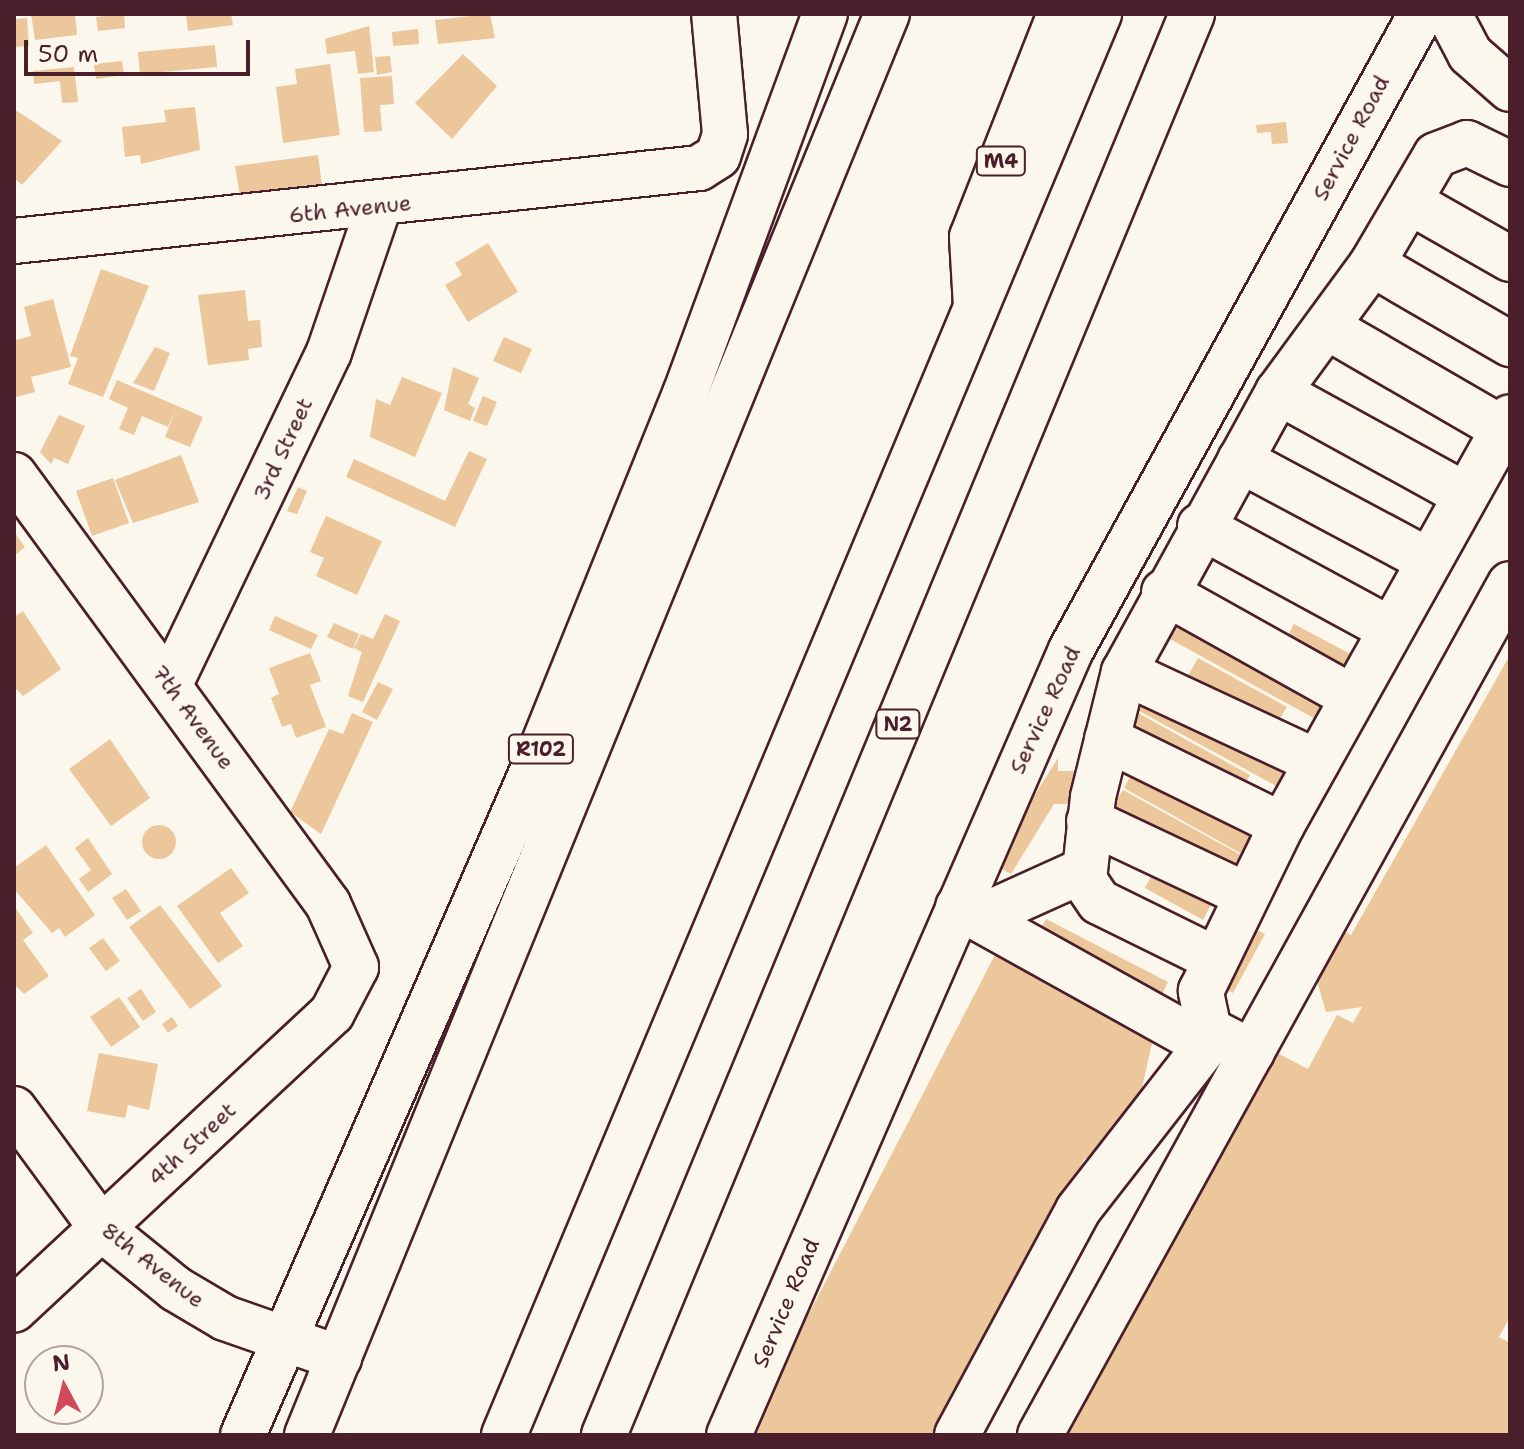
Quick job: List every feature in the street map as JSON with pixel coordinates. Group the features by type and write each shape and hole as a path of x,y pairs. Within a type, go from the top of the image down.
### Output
{"main road":[{"name":"6th Avenue","path":"14,241 379,206 685,172 710,165 723,146 714,14"},
{"name":"R102","path":"307,1435 887,14"},
{"name":"M4","path":"978,313 972,237 1060,14"},
{"path":"504,1435 978,313 1099,14"},
{"name":"N2","path":"604,1435 1192,14"},
{"name":"Service Road","path":"729,1435 968,912 1071,650 1421,14"},
{"path":"1449,14 1470,54 1510,89"},
{"name":"R102","path":"243,1435 280,1338 535,765 818,33"},
{"path":"1215,959 1099,902 1082,871 1089,821 1124,672 1200,526 1278,392 1372,264 1450,145 1474,144 1510,164"},
{"path":"1410,202 1510,259"},
{"name":"3rd Street","path":"170,684 329,352 379,206"},
{"path":"1372,264 1510,344"},
{"path":"1224,1044 1199,1008 1215,959 1282,825 1507,423 1327,327"},
{"path":"1278,392 1465,495"},
{"path":"1240,460 1429,561"},
{"name":"7th Avenue","path":"14,475 170,684 342,924 356,967"},
{"path":"1200,526 1390,629"},
{"path":"1040,1435 1224,1044 1510,584"},
{"path":"1164,592 1352,697"},
{"path":"1124,672 1317,762"},
{"path":"1107,739 1282,825"},
{"path":"1089,821 1246,895"},
{"path":"968,912 1082,871"},
{"path":"968,912 1224,1044"},
{"name":"4th Street","path":"14,1310 332,1013 356,967"},
{"path":"957,1435 1078,1210 1224,1044"},
{"name":"8th Avenue","path":"14,1109 102,1229 200,1304 280,1338 339,1358"}],"building":[{"path":"31,14 75,14 77,35 35,40"},
{"path":"124,14 125,28 98,31 96,17"},
{"path":"186,14 231,14 233,25 188,31"},
{"path":"490,14 495,38 438,44 435,20"},
{"path":"27,18 29,46 14,47 14,19"},
{"path":"369,26 374,72 358,74 355,51 327,54 325,39"},
{"path":"418,29 419,44 393,46 392,32"},
{"path":"215,45 217,67 140,74 138,52"},
{"path":"463,54 497,86 452,139 415,103"},
{"path":"390,56 392,72 377,75 375,57"},
{"path":"122,61 124,75 96,79 94,64"},
{"path":"330,64 340,135 283,143 276,87 297,84 295,69"},
{"path":"74,67 78,102 62,103 60,81 34,84 33,71"},
{"path":"392,76 394,104 380,105 382,131 364,132 360,78"},
{"path":"195,107 200,150 141,164 140,155 125,157 122,127 166,122 164,110"},
{"path":"14,109 62,141 22,185 14,178"},
{"path":"1286,122 1288,143 1272,144 1271,132 1257,133 1256,125"},
{"path":"318,155 322,185 240,196 235,166"},
{"path":"488,243 518,292 468,322 445,285 462,275 455,263"},
{"path":"101,269 149,286 103,397 68,384 78,358 70,356"},
{"path":"245,290 248,321 260,320 262,347 248,349 249,360 208,365 198,295"},
{"path":"53,299 71,367 31,377 35,392 16,397 16,340 31,336 24,307"},
{"path":"504,337 532,349 521,373 493,361"},
{"path":"155,347 170,353 154,391 133,383"},
{"path":"453,367 479,378 468,404 475,408 470,421 444,410"},
{"path":"402,377 442,393 415,457 370,437 376,399 390,405"},
{"path":"117,380 203,417 190,447 165,437 176,409 168,427 142,416 134,435 119,429 128,408 109,399"},
{"path":"483,396 497,402 487,426 473,421"},
{"path":"59,415 85,426 68,464 54,458 51,464 40,452"},
{"path":"469,451 487,459 455,527 346,477 354,459 445,501"},
{"path":"181,455 199,502 133,523 115,480"},
{"path":"113,478 129,523 92,536 76,491"},
{"path":"298,487 307,491 297,514 287,511"},
{"path":"326,516 382,541 357,595 316,576 324,558 310,552"},
{"path":"14,532 25,547 14,556"},
{"path":"23,611 61,669 23,696 14,687 14,617"},
{"path":"385,614 400,621 363,702 348,696 362,652 354,648 361,634 373,639"},
{"path":"275,616 318,635 311,649 269,630"},
{"path":"1180,620 1329,702 1319,721 1170,639"},
{"path":"334,623 359,634 353,649 327,637"},
{"path":"1294,624 1354,656 1344,674 1284,643"},
{"path":"310,653 321,681 310,685 326,727 296,738 291,724 282,727 271,698 279,694 269,668"},
{"path":"1510,655 1510,1317 1499,1337 1510,1343 1510,1435 1053,1435 1264,1046 1308,1069 1337,1015 1353,1023 1362,1007 1326,1012 1314,971 1338,928 1351,935"},
{"path":"1198,658 1287,707 1276,725 1188,676"},
{"path":"378,682 393,689 377,720 362,712"},
{"path":"1141,687 1290,769 1280,788 1130,706"},
{"path":"1129,708 1250,775 1240,793 1119,725"},
{"path":"352,713 373,722 321,834 290,812 329,729 343,734"},
{"path":"110,739 150,798 111,826 69,769"},
{"path":"1058,758 1058,771 1076,771 1073,804 1054,804 1011,874 992,863"},
{"path":"1134,770 1252,836 1242,854 1124,788"},
{"path":"1123,790 1241,855 1231,874 1112,808"},
{"path":"159,825 171,830 176,842 171,854 159,859 147,854 142,842 147,830"},
{"path":"88,838 112,874 88,892 79,879 91,870 75,848"},
{"path":"46,845 95,915 65,937 59,928 52,933 14,889 14,868"},
{"path":"231,868 249,893 220,913 243,946 218,963 177,906"},
{"path":"1155,869 1213,901 1203,920 1145,888"},
{"path":"126,889 141,911 127,920 112,898"},
{"path":"160,905 222,986 190,1009 129,927"},
{"path":"14,906 33,933 23,940 49,976 24,994 14,984"},
{"path":"1046,919 1168,982 1162,994 1039,932"},
{"path":"1246,924 1265,934 1233,993 1214,983"},
{"path":"1010,926 1153,1039 1138,1105 1091,1161 1085,1158 941,1435 746,1435"},
{"path":"103,938 120,961 106,971 89,948"},
{"path":"141,989 156,1012 143,1021 127,998"},
{"path":"119,997 140,1027 111,1047 90,1017"},
{"path":"172,1017 178,1026 168,1033 162,1024"},
{"path":"99,1053 158,1064 149,1110 128,1105 125,1118 87,1111"}]}
